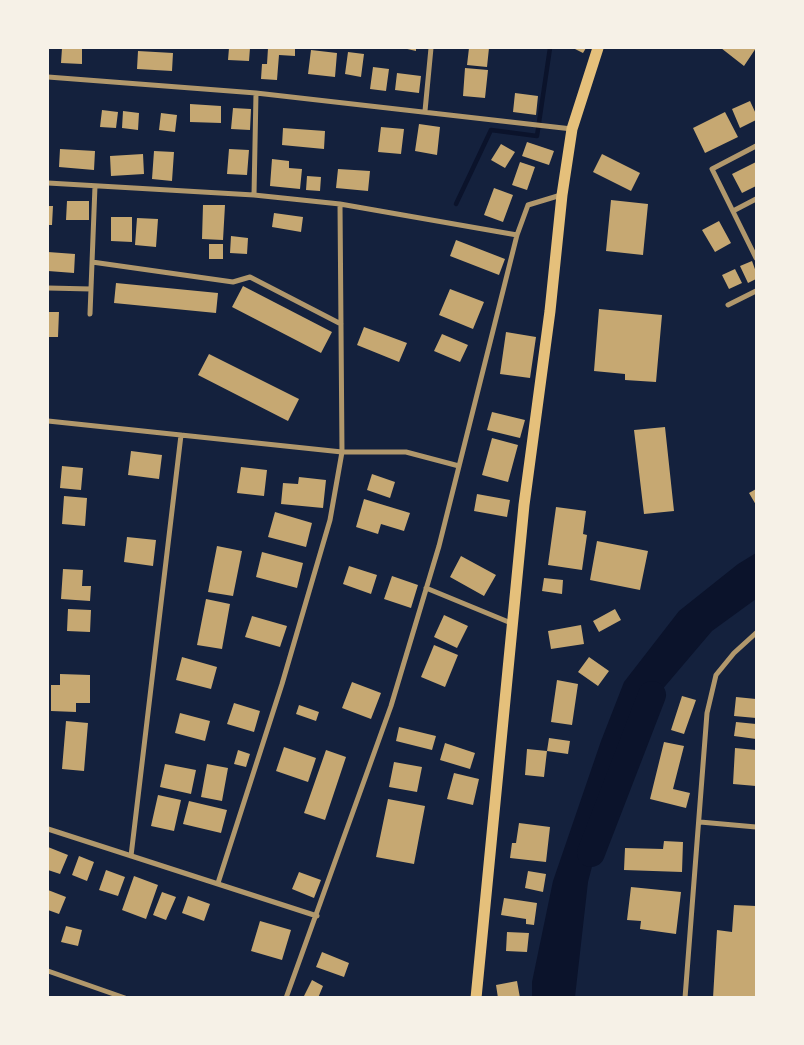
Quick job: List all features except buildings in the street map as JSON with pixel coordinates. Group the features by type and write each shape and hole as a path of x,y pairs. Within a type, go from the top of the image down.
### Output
{"highway":[{"path":"476,998 524,505 550,311 562,195 572,129 598,48"}],"street":[{"path":"425,111 431,48"},
{"path":"48,77 256,93 572,129"},
{"path":"254,195 256,93"},
{"path":"756,146 712,170 756,258"},
{"path":"48,183 254,195 340,204 517,235"},
{"path":"90,314 95,186"},
{"path":"286,998 392,706 459,466 517,235 528,205 562,195"},
{"path":"733,211 756,199"},
{"path":"218,883 282,684 325,539 342,452 340,204"},
{"path":"92,262 233,282 250,277 341,324"},
{"path":"48,288 91,289"},
{"path":"728,305 756,291"},
{"path":"48,420 342,452 406,452 459,466"},
{"path":"132,856 181,435"},
{"path":"426,588 512,624"},
{"path":"685,998 707,713 716,675 734,653 756,633"},
{"path":"700,822 756,827"},
{"path":"48,829 317,916"},
{"path":"48,971 125,998"}],"water":[{"path":"756,553 756,599 712,631 661,691 617,770 588,882 575,997 532,997 532,982 553,881 601,741 624,682 679,611 738,564"}],"waterway":[{"path":"456,204 491,130 537,136 550,48"},
{"path":"591,853 652,695"}]}
